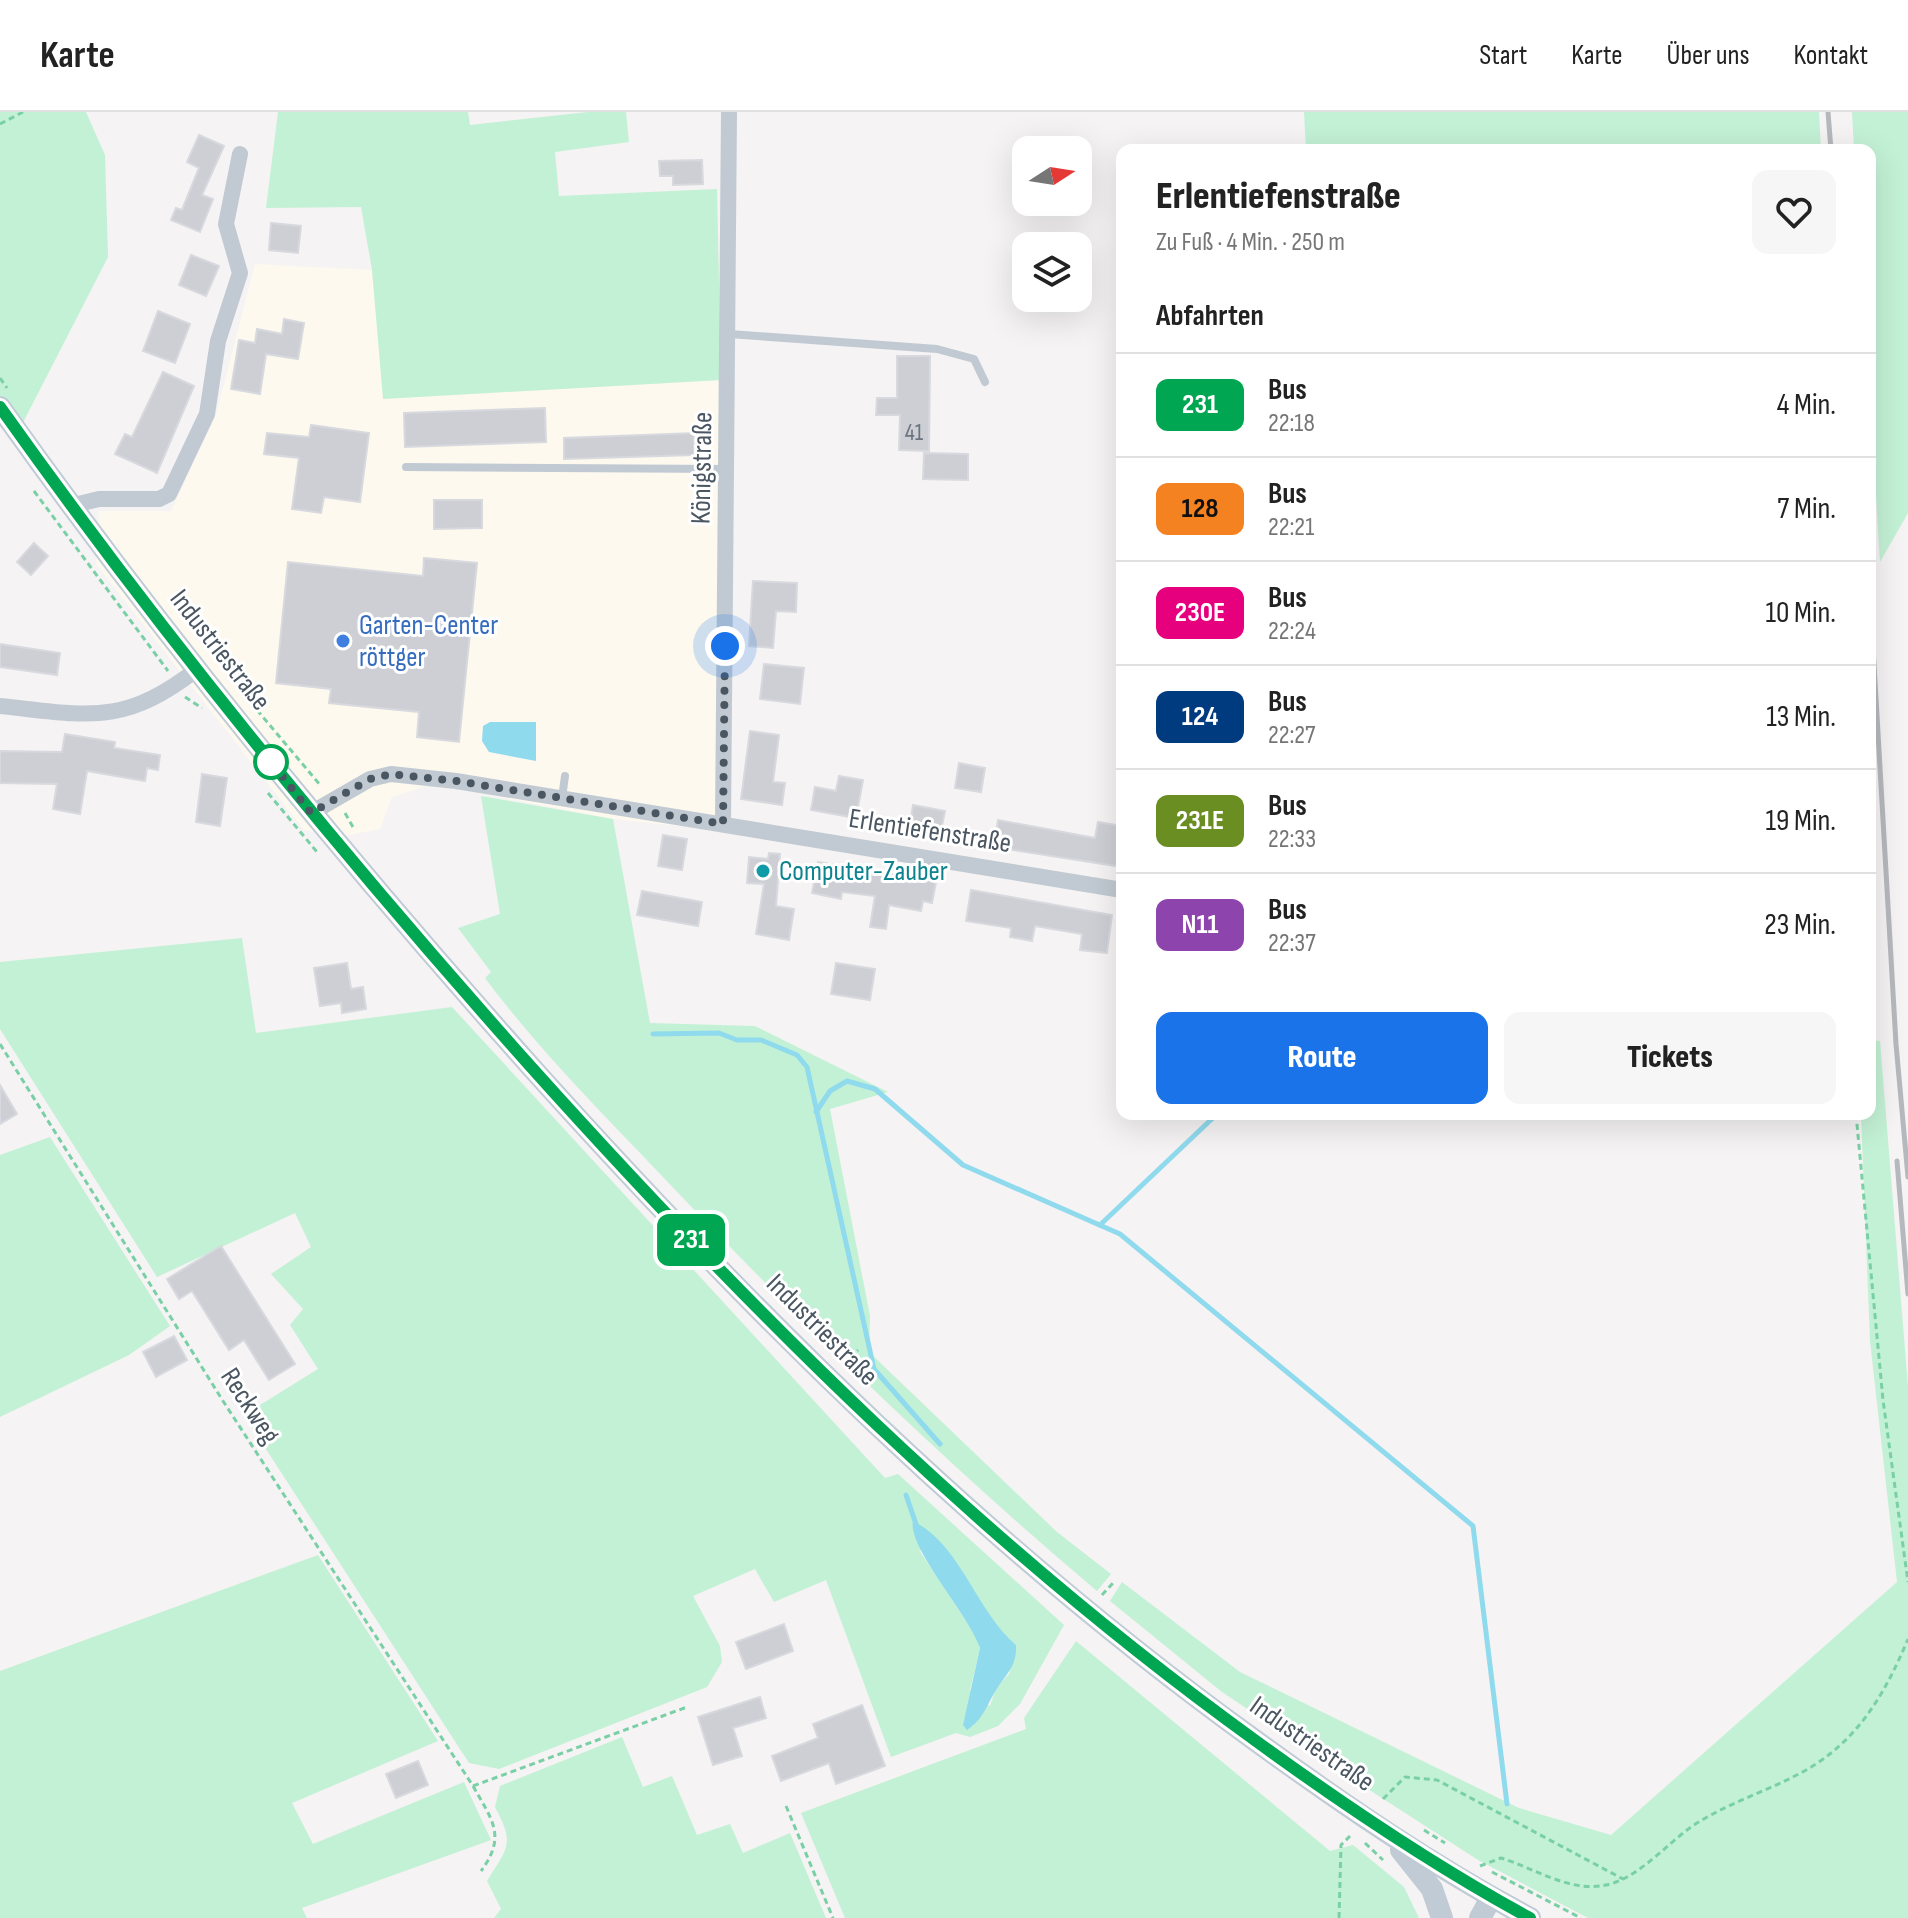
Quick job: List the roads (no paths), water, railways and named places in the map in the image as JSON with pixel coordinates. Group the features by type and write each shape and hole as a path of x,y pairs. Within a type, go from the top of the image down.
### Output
{"street":[{"name":"Königstraße","path":"723,824 729,112"},
{"path":"70,506 99,499 159,499 169,494 207,414 218,341 240,273 226,224 240,154"},
{"name":"Industriestraße","path":"0,407 70,506 311,813 630,1176 748,1300 948,1493 1155,1667 1387,1833 1491,1898 1530,1918"},
{"path":"0,706 95,716 114,714 136,708 196,670"},
{"name":"Erlentiefenstraße","path":"311,813 370,779 391,774 562,798 1116,889"},
{"path":"1387,1833 1432,1889 1442,1918"},
{"path":"1480,1918 1491,1898"}],"lane":[{"path":"729,334 937,349 974,359 985,382"},
{"path":"406,467 728,469"},
{"path":"562,798 565,776"}],"water":[{"path":"490,722 536,722 536,761 489,752 482,741 483,726"},
{"path":"913,1521 944,1546 990,1615 1016,1645 1011,1668 982,1715 967,1730 963,1725 980,1648 919,1547"}],"waterway":[{"path":"653,1034 719,1033 737,1040 761,1040 797,1055 807,1067 874,1369 940,1444"},
{"path":"816,1112 830,1091 847,1081 875,1089 963,1165 1120,1234 1473,1526 1507,1804"},
{"path":"1100,1225 1211,1120"},
{"path":"906,1495 916,1524"}],"railway":[{"path":"1828,112 1831,144"},
{"path":"1876,699 1896,1044 1908,1177"},
{"path":"1897,1161 1908,1294"}],"place":[{"name":"Garten-Center röttger","path":"343,641"},
{"name":"Computer-Zauber","path":"763,871"}]}
